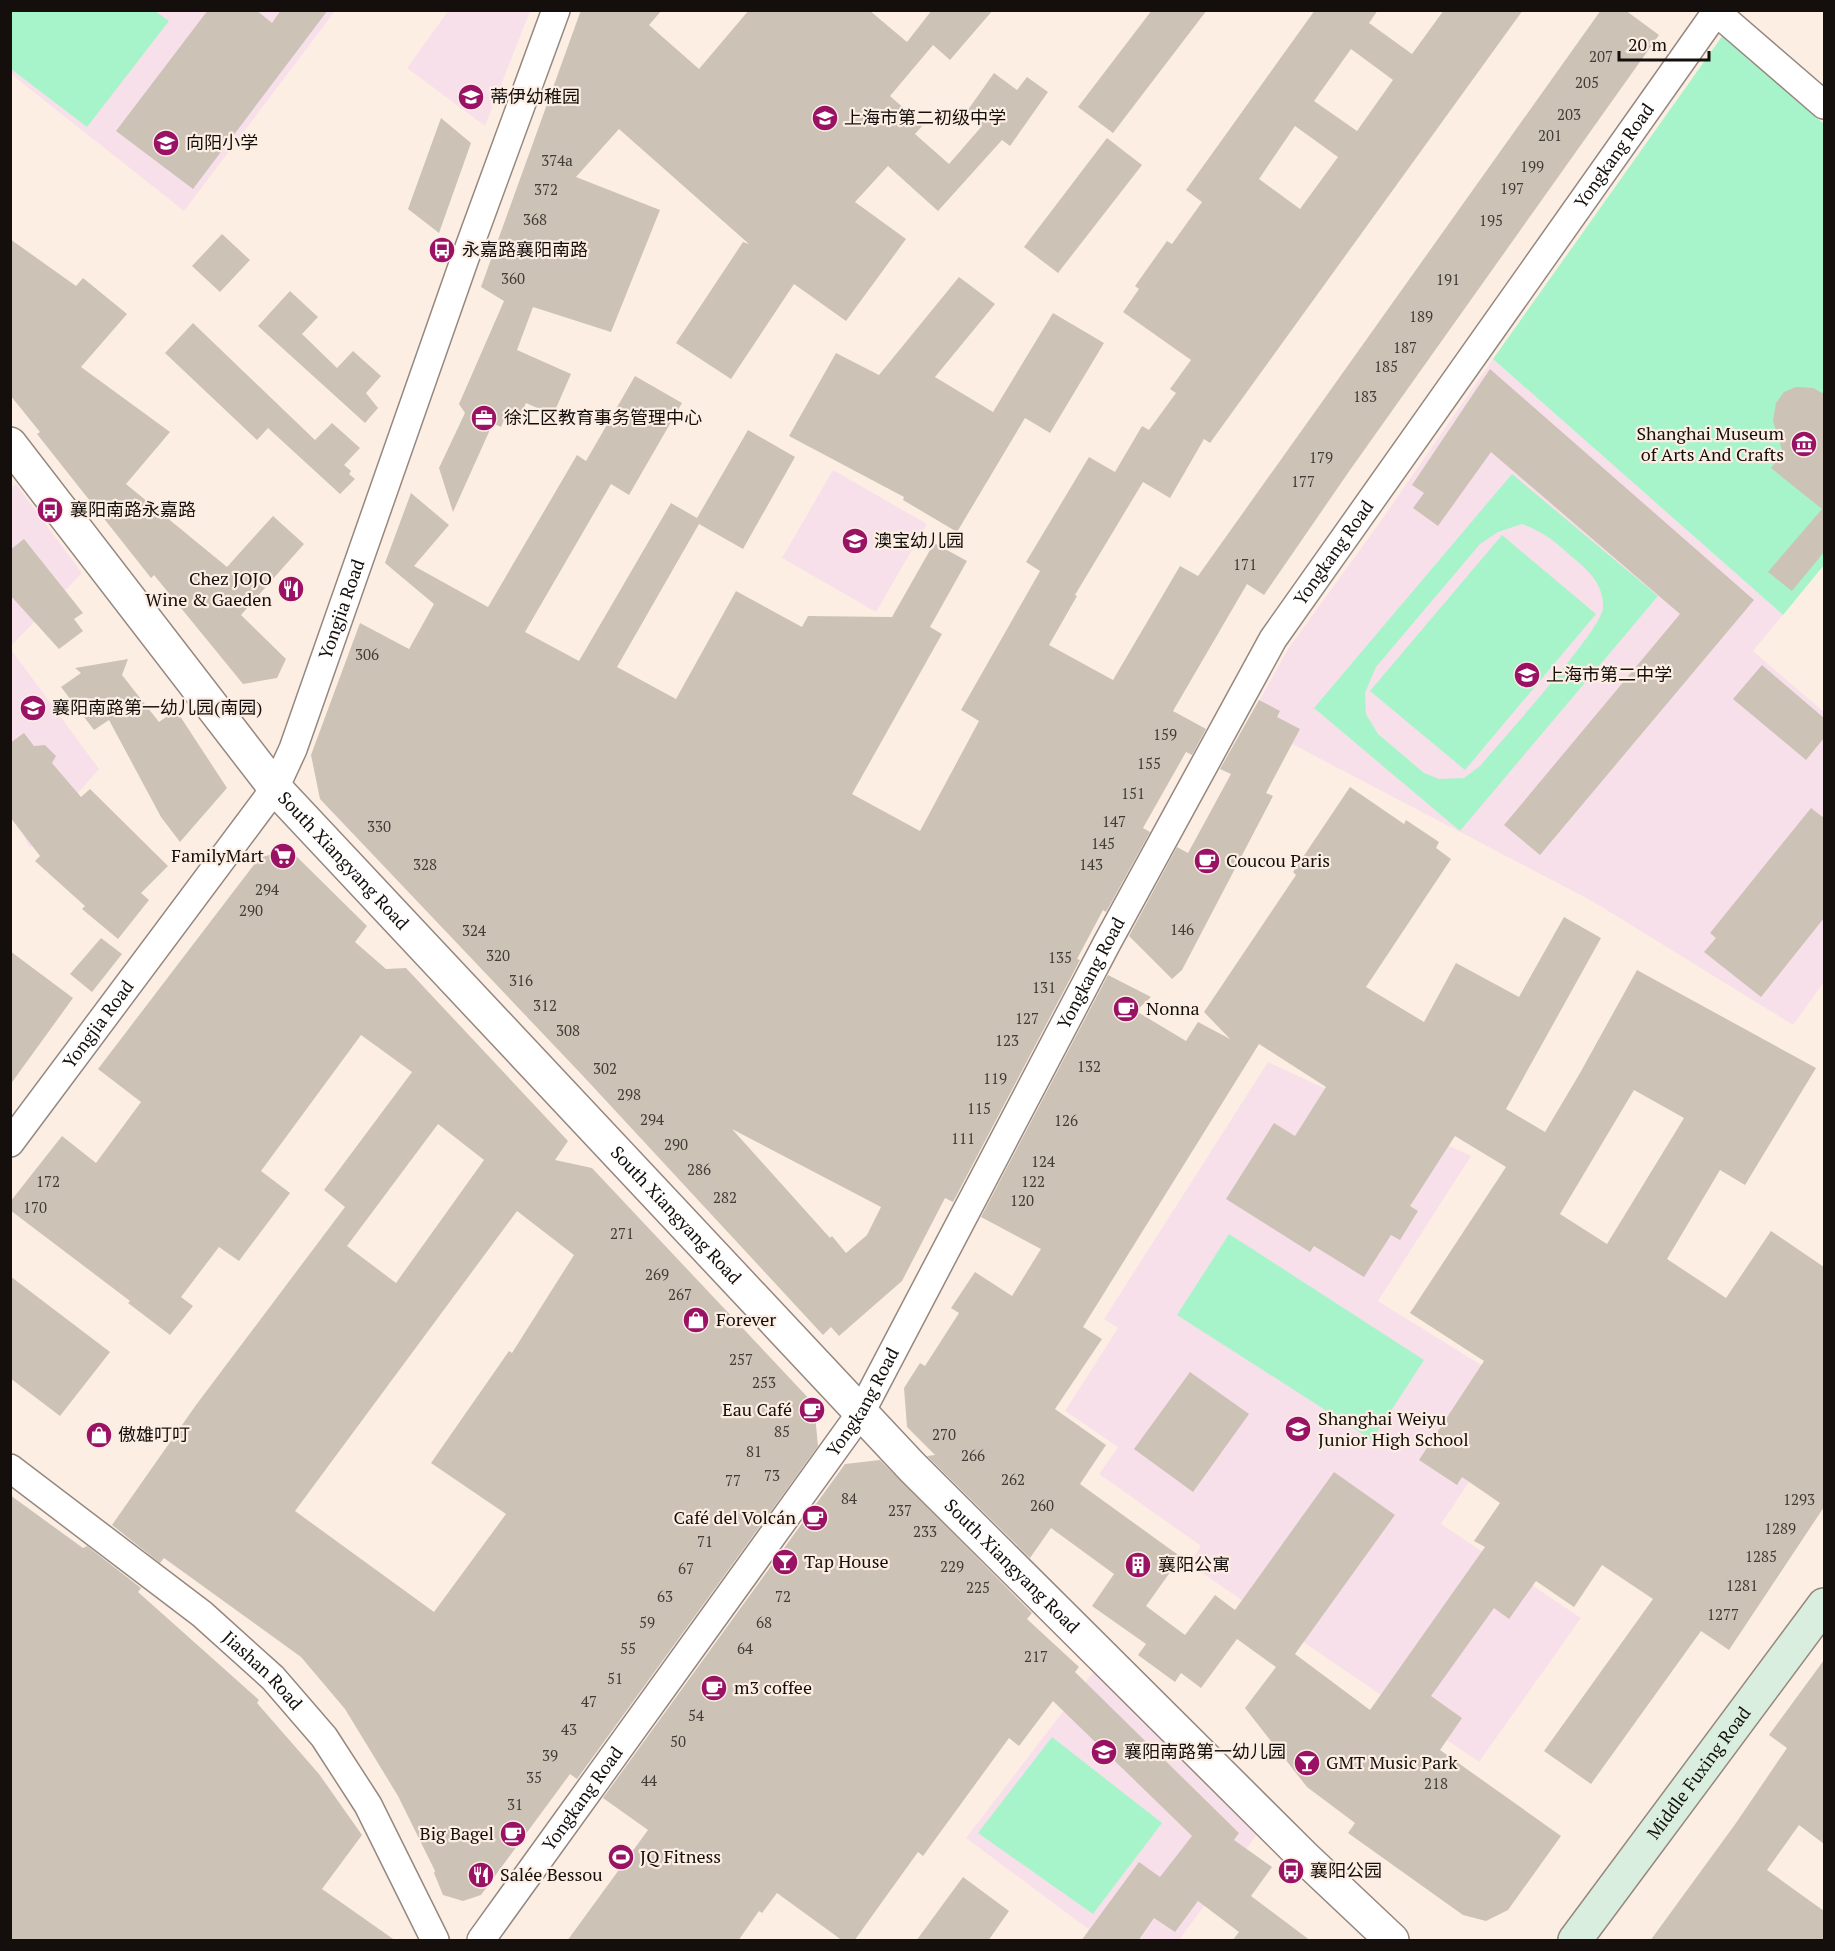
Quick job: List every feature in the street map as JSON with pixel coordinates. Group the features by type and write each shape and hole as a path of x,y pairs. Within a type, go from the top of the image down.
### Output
{"main road":[{"name":"Middle Fuxing Road","path":"1575,1941 1824,1605"}],"street":[{"name":"Yongjia Road","path":"10,1143 275,789 293,749 464,261 556,10"},
{"path":"1715,11 1824,105"},
{"name":"Yongkang Road","path":"481,1941 860,1414 1107,943 1273,639 1715,11"},
{"name":"South Xiangyang Road","path":"10,444 275,789 860,1414 1303,1856 1392,1941"},
{"name":"Jiashan Road","path":"10,1467 209,1619 273,1678 324,1737 368,1805 435,1941"}],"shaded area":[{"name":"向阳小学","path":"10,11 335,11 184,211 11,74"},
{"name":"蒂伊幼稚园","path":"448,11 530,11 485,126 407,68"},
{"name":"上海市第二中学","path":"1493,359 1783,615 1753,651 1824,712 1824,982 1793,1025 1592,901 1248,721 1288,649 1380,522"},
{"name":"澳宝幼儿园","path":"833,470 927,524 876,612 782,558"},
{"path":"16,484 82,573 11,646 10,489"},
{"name":"襄阳南路第一幼儿园(南园)","path":"10,648 99,769 30,848 11,811"},
{"name":"Shanghai Weiyu Junior High School","path":"1268,1062 1471,1156 1378,1301 1528,1394 1441,1524 1581,1618 1479,1762 1189,1564 1201,1546 1099,1474 1118,1447 1065,1411 1118,1328 1104,1319"},
{"name":"襄阳南路第一幼儿园","path":"1094,1671 1258,1833 1179,1940 1103,1940 966,1838"}],"green space":[{"path":"10,11 155,11 169,21 87,127 11,69"},
{"path":"1723,35 1824,124 1824,565 1783,615 1493,359"},
{"path":"1512,474 1658,596 1460,831 1314,708","holes":["1522,524 1554,541 1589,572 1601,592 1603,608 1598,620 1569,662 1480,766 1464,778 1439,779 1424,773 1378,734 1366,714 1365,693 1376,667 1480,544 1498,532"]},
{"path":"1502,535 1596,614 1465,770 1370,691"},
{"path":"1229,1234 1424,1360 1372,1440 1177,1315"},
{"path":"1052,1737 1162,1823 1093,1914 978,1833"}],"building":[{"path":"208,10 256,10 272,23 281,10 328,10 193,189 116,131"},
{"path":"581,10 662,10 649,25 699,69 749,10 869,10 907,42 932,10 993,10 950,60 933,45 890,96 923,125 915,134 949,164 982,126 965,114 994,73 1017,90 1027,77 1048,92 1010,146 1002,140 938,211 888,166 855,202 906,239 846,321 794,284 731,379 676,343 743,242 749,244 619,129 576,177 660,210 611,332 533,307 517,350 571,374 553,415 526,403 518,420 506,415 501,427 493,423 453,512 439,468 465,413 459,404 504,301 481,287"},
{"path":"1152,10 1207,10 1113,133 1078,107"},
{"path":"1315,10 1378,10 1369,23 1412,54 1444,10 1523,10 1210,443 1204,439 1170,498 1143,482 1075,595 1077,596 1049,645 1113,680 1180,566 1198,576 1601,10 1625,10 1659,35 1264,595 1247,584 1173,711 1206,729 1192,755 1186,752 1143,828 1150,832 1106,912 1103,910 1077,959 1080,960 953,1202 945,1198 902,1281 839,1336 831,1327 823,1335 584,1077 320,799 311,755 360,623 409,649 434,604 385,563 411,493 449,525 414,566 488,607 577,455 586,461 635,376 682,403 629,495 611,484 525,632 579,661 671,503 697,518 748,430 795,457 743,549 699,524 617,667 676,699 736,591 802,627 808,616 892,617 934,543 967,561 930,627 942,634 852,794 920,831 979,721 961,710 1040,571 1026,562 1089,457 1115,472 1142,426 1149,430 1176,393 1170,389 1191,360 1123,312 1139,289 1135,286 1167,241 1172,244 1202,202 1186,190","holes":["1351,49 1393,80 1357,131 1314,101","1295,126 1338,157 1300,209 1259,179","732,1129 881,1207 867,1235 846,1253 832,1236 830,1238"]},
{"path":"441,118 471,143 439,233 408,209"},
{"path":"1107,138 1142,165 1058,273 1024,247"},
{"path":"222,234 250,260 220,292 192,266"},
{"path":"10,239 76,286 83,278 127,314 81,367 170,432 126,484 227,567 273,516 304,544 241,615 286,659 277,678 243,684 154,575 151,578 37,434 40,432 10,395"},
{"path":"959,277 995,304 935,377 993,412 1053,313 1104,343 1050,433 1025,418 957,532 903,500 904,497 789,436 836,353 879,375"},
{"path":"290,291 318,317 302,334 337,368 353,351 381,376 366,393 378,408 365,423 258,326"},
{"path":"193,323 315,440 332,423 360,448 344,465 355,479 340,494 268,428 257,440 165,353"},
{"path":"1490,369 1754,600 1540,855 1504,825 1680,614 1491,452 1438,526 1413,508 1424,493 1412,485"},
{"name":"Shanghai Museum of Arts And Crafts","path":"1796,387 1813,388 1824,394 1824,552 1792,591 1768,572 1822,509 1771,468 1783,453 1773,421 1776,403 1784,392"},
{"path":"24,539 83,613 74,619 83,631 59,649 10,595 10,550"},
{"path":"128,659 122,675 159,722 176,710 227,788 180,842 161,817 109,720 94,730 61,687 81,673 75,668"},
{"path":"1762,665 1824,718 1824,738 1806,760 1733,699"},
{"path":"1259,700 1280,711 1277,717 1300,729 1266,793 1273,796 1182,970 1172,979 1129,936 1177,847 1188,853 1231,774 1220,769"},
{"path":"24,733 34,746 45,745 56,756 52,763 81,797 90,789 168,866 141,893 149,900 118,939 82,909 85,906 35,861 40,856 10,817 10,743"},
{"path":"1350,787 1404,824 1406,820 1439,842 1436,848 1451,859 1366,987 1424,1022 1456,963 1519,997 1564,917 1601,938 1506,1109 1545,1132 1637,970 1816,1068 1745,1185 1720,1170 1667,1259 1726,1298 1771,1231 1824,1267 1824,1507 1729,1650 1701,1631 1591,1784 1544,1751 1653,1599 1602,1565 1574,1607 1536,1581 1509,1619 1494,1608 1431,1696 1462,1718 1440,1750 1561,1836 1508,1910 1486,1921 1463,1915 1348,1833 1355,1823 1307,1787 1245,1708 1276,1667 1237,1639 1201,1688 1181,1673 1175,1682 1138,1655 1146,1644 1092,1606 1114,1574 1051,1528 1030,1558 927,1456 935,1455 907,1427 904,1388 920,1363 925,1366 959,1313 951,1308 975,1272 1012,1296 1041,1249 981,1217 1108,975 1151,997 1136,1011 1186,1041 1198,1022 1230,1039 1204,1012 1296,875 1293,872","holes":["1259,1044 1326,1087 1295,1136 1274,1123 1226,1199 1310,1252 1314,1246 1364,1277 1391,1235 1400,1240 1418,1211 1410,1206 1455,1136 1506,1167 1410,1313 1484,1361 1419,1460 1457,1485 1462,1477 1500,1503 1474,1541 1485,1547 1370,1710 1295,1654 1395,1515 1334,1472 1235,1610 1215,1595 1185,1635 1146,1606 1181,1557 1080,1484 1106,1445 1055,1409 1102,1339 1083,1327","1634,1090 1684,1118 1607,1244 1560,1214"]},
{"path":"1811,808 1824,818 1824,918 1761,997 1704,952 1716,938 1710,933"},
{"path":"289,849 367,926 355,942 386,969 406,968 568,1141 555,1160 592,1168 814,1404 818,1446 577,1779 570,1774 481,1895 463,1901 443,1895 435,1871 398,1796 345,1709 301,1657 164,1558 160,1563 112,1525 196,1405 345,1207 324,1190 412,1072 361,1035 261,1171 290,1193 239,1261 219,1247 181,1297 193,1306 170,1335 128,1303 130,1301 10,1210 10,1202 62,1136 96,1163 141,1102 98,1069 259,858","holes":["438,1124 484,1160 396,1283 347,1246","517,1211 574,1255 512,1353 509,1351 431,1463 506,1514 434,1612 295,1511"]},
{"path":"101,938 122,954 92,992 70,974"},
{"path":"10,951 73,998 10,1085"},
{"path":"10,1276 110,1352 60,1416 10,1378"},
{"path":"1190,1372 1249,1414 1193,1492 1134,1449"},
{"path":"880,1460 1032,1613 1027,1619 1079,1667 1075,1672 1239,1833 1234,1840 1272,1867 1251,1896 1311,1941 1232,1941 1239,1932 1198,1901 1175,1932 1154,1918 1138,1941 1081,1941 1139,1862 1160,1877 1192,1836 1053,1701 1019,1746 1009,1738 923,1856 918,1852 854,1941 843,1941 777,1893 762,1913 759,1911 738,1941 567,1941 648,1830 603,1798 845,1464"},
{"path":"10,1495 83,1548 87,1546 141,1588 138,1592 259,1700 257,1703 319,1774 362,1835 322,1889 396,1941 10,1941"},
{"path":"1824,1660 1824,1844 1799,1825 1767,1870 1824,1911 1824,1941 1650,1941 1736,1823 1787,1748 1769,1735"},
{"path":"963,1877 1009,1911 988,1941 916,1941"}],"place":[{"name":"蒂伊幼稚园","path":"471,97"},
{"name":"上海市第二初级中学","path":"825,118"},
{"name":"向阳小学","path":"166,143"},
{"name":"永嘉路襄阳南路","path":"442,250"},
{"name":"徐汇区教育事务管理中心","path":"484,418"},
{"name":"Shanghai Museum of Arts And Crafts","path":"1804,444"},
{"name":"襄阳南路永嘉路","path":"50,510"},
{"name":"澳宝幼儿园","path":"855,541"},
{"name":"Chez JOJO Wine & Gaeden","path":"291,589"},
{"name":"上海市第二中学","path":"1527,675"},
{"name":"襄阳南路第一幼儿园(南园)","path":"33,708"},
{"name":"FamilyMart","path":"283,856"},
{"name":"Coucou Paris","path":"1207,861"},
{"name":"Nonna","path":"1126,1009"},
{"name":"Forever","path":"696,1320"},
{"name":"Eau Café","path":"812,1410"},
{"name":"Shanghai Weiyu Junior High School","path":"1298,1429"},
{"name":"傲雄叮叮","path":"99,1435"},
{"name":"Café del Volcán","path":"815,1518"},
{"name":"Tap House","path":"785,1562"},
{"name":"襄阳公寓","path":"1138,1565"},
{"name":"m3 сoffee","path":"714,1688"},
{"name":"襄阳南路第一幼儿园","path":"1104,1752"},
{"name":"GMT Music Park","path":"1307,1763"},
{"name":"Big Bagel","path":"513,1834"},
{"name":"JQ Fitness","path":"621,1857"},
{"name":"襄阳公园","path":"1291,1871"},
{"name":"Salée Bessou","path":"481,1875"}]}
